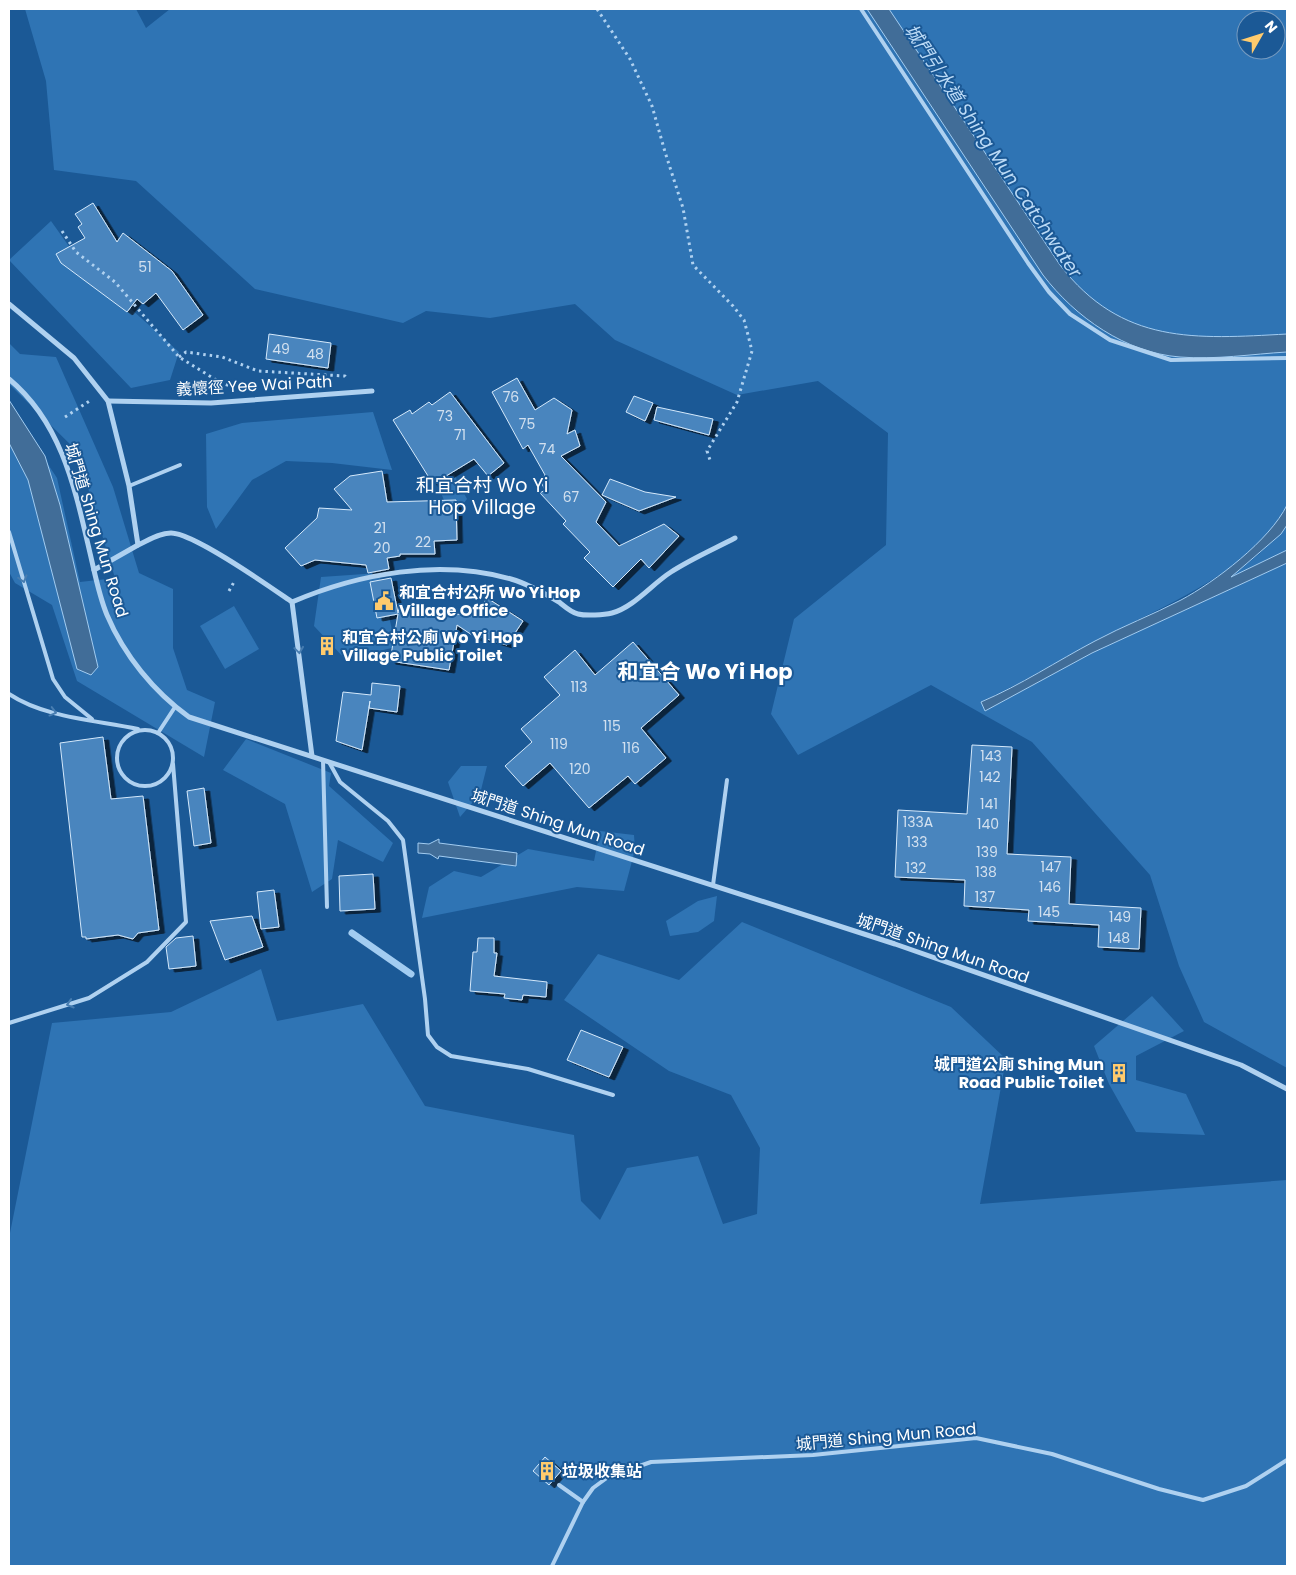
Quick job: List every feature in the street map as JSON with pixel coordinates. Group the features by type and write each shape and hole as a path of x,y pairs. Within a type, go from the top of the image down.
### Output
{"street":[{"path":"9,304 74,358 108,402 129,486 138,545"},
{"name":"城門道 Shing Mun Road","path":"9,378 38,411 61,449 77,496 104,608 117,635 157,691 175,707 197,720 896,944 1242,1065 1287,1089"},
{"name":"義懷徑 Yee Wai Path","path":"108,402 211,403 372,391"},
{"path":"94,570 159,535 178,534 228,560 292,602 312,756"},
{"path":"292,602 316,592 367,577 410,571 441,570 485,574 512,579 537,589 578,614 611,614 630,603 672,572 735,538"}],"lane":[{"path":"861,9 1028,263 1049,292 1070,314 1110,340 1171,360 1287,358"},
{"path":"129,486 180,465"},
{"path":"9,532 53,679 65,697 92,719"},
{"path":"9,694 38,708 158,733 170,746 186,922 147,962 88,998 9,1023"},
{"path":"158,733 175,707"},
{"path":"141,730 125,738 116,754 117,764 127,780 145,786 155,785 163,780 173,764"},
{"path":"326,760 327,907"},
{"path":"326,760 340,782 388,820 403,840 425,999 428,1035 437,1046 451,1056 528,1069 614,1095"},
{"path":"713,885 728,780"},
{"name":"城門道 Shing Mun Road","path":"552,1566 583,1502 593,1488 608,1477 651,1462 813,1455 976,1438 1052,1454 1159,1489 1203,1500 1246,1486 1287,1460"},
{"path":"560,1485 583,1502"}],"path":[{"path":"597,9 630,59 652,106 683,208 693,265 734,306 744,320 748,335 752,351 738,402 707,451 710,460"},
{"path":"62,231 76,252 115,282 178,357 221,383 236,388"},
{"path":"178,357 186,352 222,357 258,371 345,376 357,392"},
{"path":"65,417 90,401"},
{"path":"229,591 234,582"}],"shaded area":[{"path":"25,9 136,9 146,28 170,9 1287,9 1287,505 1272,529 1252,550 1201,587 981,702 985,711 1092,653 1287,563 1287,1068 1204,1022 1179,966 1150,875 1032,742 931,685 798,755 771,714 794,619 886,545 888,433 818,381 737,395 615,340 575,304 490,318 426,311 403,323 255,289 136,181 54,170 46,81"},
{"path":"867,9 889,9 1060,265 1084,291 1109,310 1135,323 1162,331 1221,337 1287,334 1287,352 1207,358 1160,354 1121,340 1103,330 1070,305 1043,275"},
{"path":"51,221 83,266 179,352 170,380 131,388 9,260"},
{"path":"9,343 20,354 56,357 113,487 139,573 173,589 173,648 187,690 215,702 204,757 77,681 52,605 15,583 9,572 9,409 14,413 57,478 80,582 115,578 77,451 9,384"},
{"path":"9,400 45,456 60,505 98,667 91,675 77,669 28,480 9,443"},
{"path":"373,412 392,470 332,463 286,461 252,480 216,529 207,507 206,434 242,423"},
{"path":"454,474 467,499 460,508 445,503 438,485"},
{"path":"1287,505 1287,525 1281,534 1231,577 1287,550 1287,563 1092,653 985,711 981,702 1025,681 1106,636 1181,600 1210,582 1255,546 1279,518"},
{"path":"1287,525 1287,550 1228,579 1259,554"},
{"path":"379,573 396,647 345,659 314,626 321,577"},
{"path":"234,606 259,649 225,669 200,626"},
{"path":"246,739 331,773 329,786 393,843 383,862 338,840 332,879 312,892 285,804 223,770"},
{"path":"461,766 487,766 480,794 460,817 448,782"},
{"path":"600,831 634,835 635,850 624,891 577,887 422,918 429,887 454,871 481,877 528,849 594,861"},
{"path":"439,839 439,843 517,853 516,866 439,856 438,859 430,854 418,853 418,843 429,844"},
{"path":"717,896 714,921 698,932 670,936 666,921 698,901"},
{"path":"742,922 951,1007 1006,1059 980,1204 1287,1180 1287,1566 9,1566 9,1238 52,1023 171,1012 261,969 277,1021 363,1004 425,1106 574,1135 581,1201 600,1220 627,1168 698,1156 723,1224 757,1214 760,1148 731,1095 669,1071 564,1000 598,954 679,980"},
{"path":"1152,996 1184,1031 1136,1056 1136,1080 1186,1094 1205,1135 1136,1132 1109,1084 1094,1046"}],"building":[{"path":"93,203 117,242 123,233 172,271 203,315 183,330 156,293 143,304 137,299 127,312 61,263 56,254 85,238 78,227 82,224 75,214"},
{"path":"269,334 331,343 328,368 266,359"},
{"path":"517,378 535,410 554,398 572,410 567,434 575,430 580,446 561,456 606,502 596,522 619,546 664,524 679,536 649,568 641,559 613,587 584,558 590,552 563,524 566,521 540,493 545,490 540,480 545,475 528,445 523,449 492,392"},
{"path":"450,392 504,463 488,476 474,459 433,484 393,420 410,410 412,414 429,402 432,405"},
{"path":"634,396 653,403 645,421 626,412"},
{"path":"657,407 713,419 709,435 654,420"},
{"path":"382,471 387,502 456,500 457,540 434,541 435,554 400,554 400,556 387,558 389,569 368,573 366,565 315,560 301,566 285,548 317,518 319,508 352,510 334,489 350,476"},
{"path":"610,479 645,492 676,497 639,511 602,495"},
{"path":"391,578 398,613 399,608 475,616 487,598 523,621 507,645 480,637 478,639 457,625 449,670 390,661 398,614 377,618 370,582"},
{"path":"633,642 679,695 641,728 666,758 635,784 628,776 589,808 550,763 523,786 505,766 532,742 521,729 560,695 544,677 575,650 595,675"},
{"path":"372,683 400,686 397,712 369,708 370,701 362,750 336,741 343,692 371,695"},
{"path":"103,737 111,799 143,796 159,930 138,933 133,939 118,935 86,939 86,937 82,937 60,743"},
{"path":"972,745 1012,747 1007,854 1071,857 1069,904 1141,908 1139,949 1098,947 1099,925 1028,921 1029,910 964,906 965,880 895,877 898,810 967,814"},
{"path":"204,788 211,843 194,846 187,791"},
{"path":"373,874 375,909 340,911 339,876"},
{"path":"274,890 279,927 261,929 257,892"},
{"path":"252,916 263,947 225,960 210,921"},
{"path":"193,936 196,966 169,969 166,947 176,938"},
{"path":"478,938 494,938 494,953 497,953 494,976 547,982 546,997 523,995 522,1000 504,998 505,994 470,991 473,952 477,952"},
{"path":"581,1030 623,1047 609,1077 567,1060"},
{"name":"垃圾收集站","path":"545,1457 561,1471 549,1485 533,1471"}],"waterway":[{"path":"352,933 411,974"}],"place":[{"name":"和宜合村公所 Wo Yi Hop Village Office","path":"384,601"},
{"name":"和宜合村公廁 Wo Yi Hop Village Public Toilet","path":"327,646"},
{"name":"城門道公廁 Shing Mun Road Public Toilet","path":"1119,1073"},
{"name":"垃圾收集站","path":"547,1471"}],"district":[{"name":"和宜合村 Wo Yi Hop Village","path":"482,496"},
{"name":"和宜合 Wo Yi Hop","path":"705,672"}],"water label":[{"name":"城門引水道 Shing Mun Catchwater","path":"993,151"}]}
